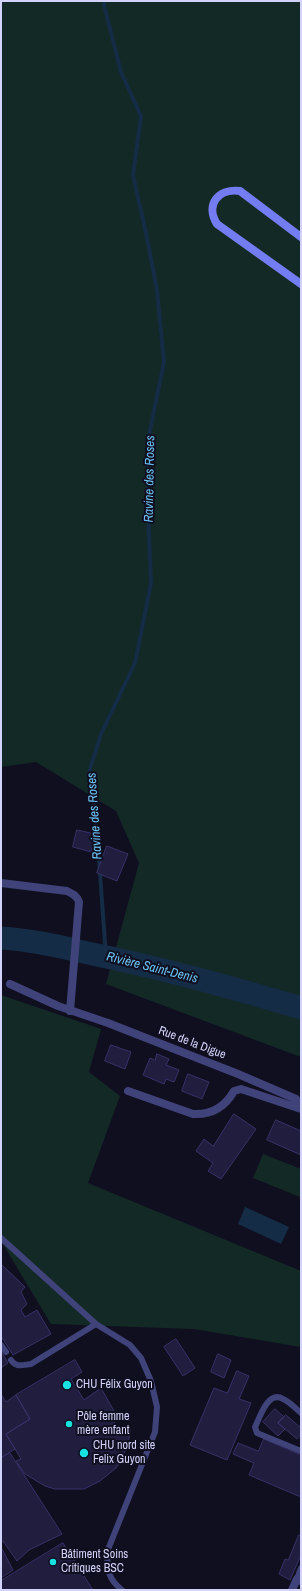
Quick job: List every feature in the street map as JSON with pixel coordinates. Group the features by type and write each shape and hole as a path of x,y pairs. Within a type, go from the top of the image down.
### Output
{"main road":[{"path":"301,237 240,191 232,190 224,192 218,196 214,202 212,210 213,217 217,224 301,284"}],"street":[{"path":"1,883 67,891 74,894 78,898 79,902 71,1007"},
{"name":"Rue de la Digue","path":"10,984 231,1071 296,1099 301,1104"},
{"path":"128,1091 192,1114 200,1114 216,1110 230,1099 234,1091 241,1089 301,1109"},
{"path":"292,1590 299,1580"}],"lane":[{"path":"1,1238 96,1324 130,1345 141,1358 151,1381 157,1407 155,1432 107,1552 108,1572 114,1584 122,1590"},
{"path":"11,1360 14,1364 19,1366 31,1364 96,1324"},
{"path":"1,1345 6,1352"},
{"path":"300,1448 257,1433 255,1427 266,1402 273,1398 279,1397 283,1399 301,1413"},
{"path":"299,1580 301,1568"}],"green space":[{"path":"1,1 301,1 301,1057 106,984 139,863 116,811 36,762 1,767"},
{"path":"1,995 101,1029 89,1072 120,1096 88,1183 301,1271 301,1347 194,1329 51,1324 1,1241"},
{"path":"263,1154 301,1169 300,1197 253,1178"}],"water":[{"path":"245,1207 289,1227 281,1244 238,1224"}],"building":[{"path":"77,830 95,834 91,852 73,847"},
{"path":"107,846 128,854 117,881 97,873"},
{"path":"111,1045 131,1052 125,1069 105,1061"},
{"path":"157,1054 169,1059 166,1065 179,1070 174,1082 166,1079 164,1084 143,1075 150,1058 155,1060"},
{"path":"188,1074 209,1082 202,1099 182,1091"},
{"path":"234,1114 256,1129 221,1179 208,1171 213,1163 196,1151 204,1139 213,1146"},
{"path":"276,1120 301,1131 301,1155 267,1140"},
{"path":"1,1264 25,1287 21,1292 27,1304 21,1310 25,1317 37,1310 51,1334 13,1355 1,1336"},
{"path":"176,1339 195,1368 183,1376 164,1347"},
{"path":"1,1351 8,1363 1,1368"},
{"path":"218,1354 231,1360 224,1378 211,1372"},
{"name":"Pôle femme mère enfant","path":"75,1360 82,1372 71,1379 84,1400 101,1388 114,1411 115,1430 120,1430 123,1426 127,1426 130,1428 130,1434 127,1446 116,1468 100,1481 84,1489 55,1489 45,1486 25,1474 16,1461 21,1459 6,1434 30,1419 16,1395"},
{"path":"237,1371 249,1376 239,1399 251,1403 227,1460 190,1445 214,1388 227,1393"},
{"path":"1,1394 6,1402 16,1395 30,1419 6,1434 15,1449 1,1458"},
{"path":"275,1409 284,1417 278,1423 285,1429 278,1436 263,1422"},
{"path":"286,1415 301,1428 301,1434 297,1439 278,1423"},
{"path":"264,1439 301,1455 301,1497 249,1475 254,1463 233,1454 238,1443 258,1451"},
{"path":"10,1453 62,1534 29,1550 17,1561 3,1541 1,1542 1,1458"},
{"path":"299,1535 301,1536 301,1555 290,1580 279,1574 285,1559 288,1560"},
{"name":"Bâtiment Soins Critiques BSC","path":"63,1543 93,1590 1,1590 1,1581"},
{"path":"1,1547 13,1570 1,1578"}],"waterway":[{"name":"Ravine des Roses","path":"104,1 121,72 141,116 133,175 157,290 164,362 148,440 148,512 151,583 135,663 101,734 90,769 98,845 106,957"},
{"name":"Rivière Saint-Denis","path":"1,938 49,945 149,966 301,1008"}],"place":[{"name":"CHU Félix Guyon","path":"67,1385"},
{"name":"Pôle femme mère enfant","path":"69,1424"},
{"name":"CHU nord site Felix Guyon","path":"84,1453"},
{"name":"Bâtiment Soins Critiques BSC","path":"53,1562"}]}
